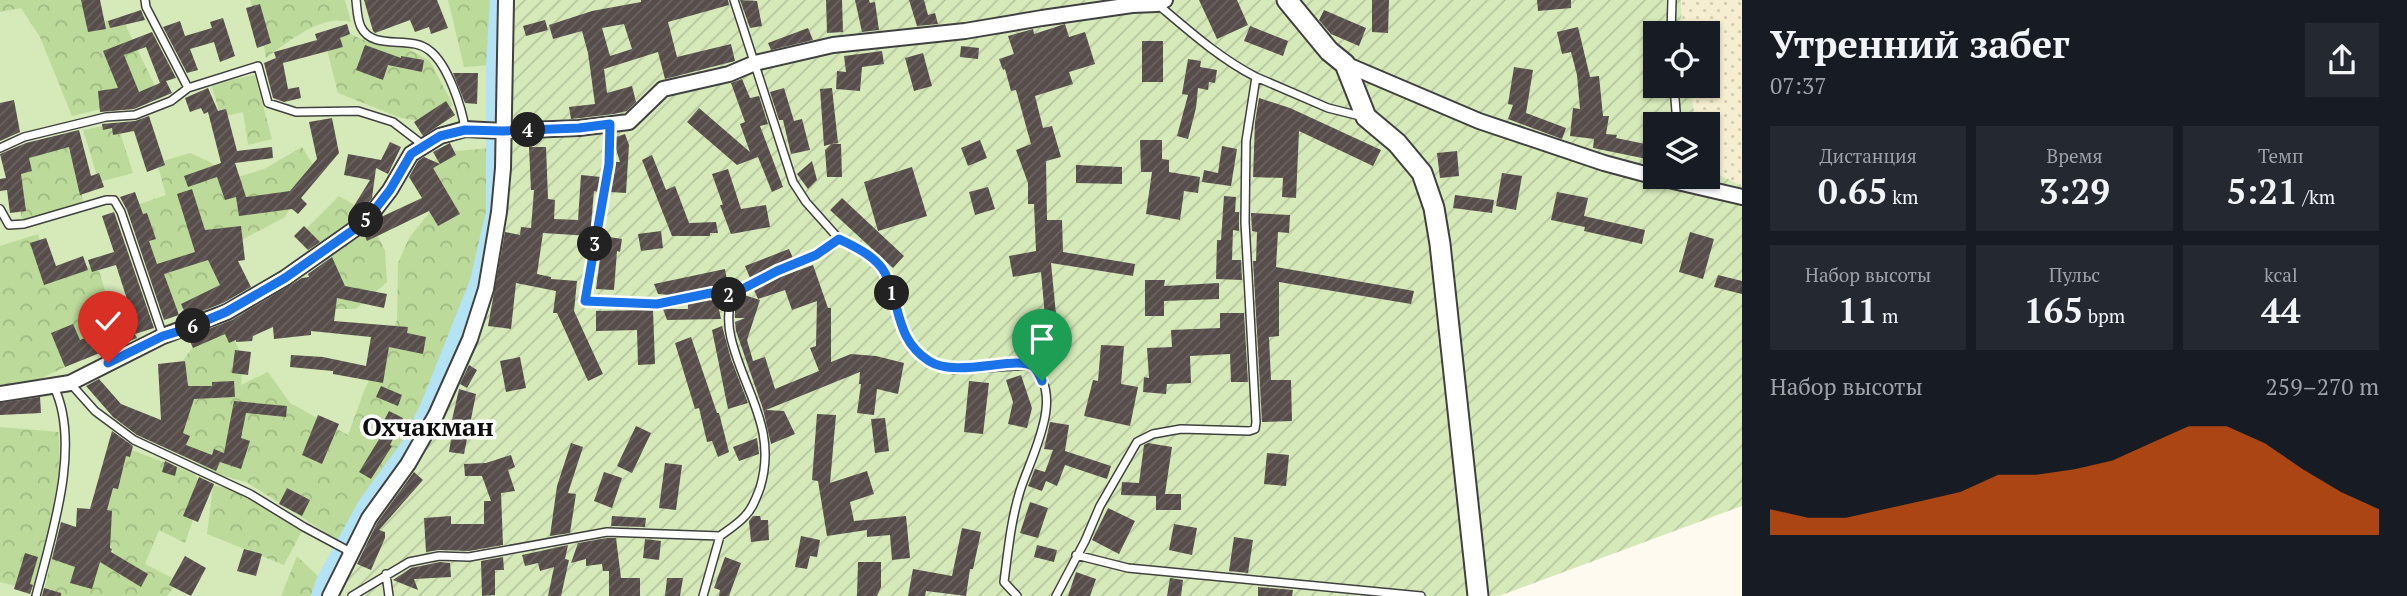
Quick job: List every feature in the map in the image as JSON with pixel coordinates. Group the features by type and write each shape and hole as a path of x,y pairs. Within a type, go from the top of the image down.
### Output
{"street":[{"path":"330,596 347,552 408,464 430,425 470,338 486,289 503,168 500,130 506,0"},
{"path":"1287,0 1329,51 1345,64 1479,121 1643,174"},
{"path":"0,394 70,383 163,336 226,312 285,278 366,221 390,190 411,154 440,136 469,130 579,128 629,122 663,89 729,74 755,63 833,45 965,32 1158,1"},
{"path":"1345,64 1366,117 1397,143 1422,173 1434,208 1478,596"},
{"path":"1715,189 1742,197"}],"lane":[{"path":"145,0 146,7 188,88"},
{"path":"356,0 360,26 367,35 376,40 412,43 430,50 442,67 469,130"},
{"path":"734,0 793,182 806,202 839,239 866,253 884,271 903,333 915,351 932,363 954,369 1030,365 1036,369 1042,381 1046,408 1037,447 1020,490 1004,582 1017,596"},
{"path":"1671,21 1672,0"},
{"path":"1158,1 1234,66 1328,108 1366,117"},
{"path":"0,148 24,137 94,120 135,115 171,101 188,88 258,66 268,103 296,112 358,111 393,122 423,145"},
{"path":"1056,596 1100,506 1137,442 1143,438 1181,429 1255,429 1245,222 1246,141 1256,77"},
{"path":"610,124 609,164 585,301 657,304 711,293 731,295 777,271 816,255 839,239"},
{"path":"0,209 9,225 24,224 106,200 114,201 121,212 163,336"},
{"path":"703,596 720,536 746,516 754,504 766,468 766,444 761,421 731,338 728,319 731,295"},
{"path":"70,383 95,411 134,440 250,494 347,552"},
{"path":"36,596 61,497 65,430 61,403 54,387"},
{"path":"352,596 409,562 439,556 469,557 607,532 720,536"},
{"path":"1076,555 1128,568 1421,596"},
{"path":"386,574 389,596"}],"shaded area":[{"path":"1681,0 1742,0 1742,186 1720,175 1720,112 1694,112 1692,98 1720,98 1720,21 1682,21"}],"green space":[{"path":"0,0 497,0 493,212 365,504 323,581 318,596 0,596"},
{"path":"0,0 90,0 98,19 125,24 154,84 142,99 72,116 40,37 21,8 0,12"},
{"path":"250,0 345,0 351,22 317,25 266,58 261,29"},
{"path":"448,0 497,0 493,65 464,67"},
{"path":"497,0 1681,0 1682,21 1643,21 1643,98 1692,98 1694,112 1643,112 1643,189 1720,189 1720,175 1742,186 1742,506 1499,596 318,596 323,581 365,504 409,444 427,407 477,281 493,212 493,65"},
{"path":"342,30 368,42 405,47 430,61 453,105 433,123 401,118 338,93 325,42"},
{"path":"255,75 272,139 248,145 243,112 221,117 211,84"},
{"path":"117,123 133,173 99,182 83,130"},
{"path":"73,141 83,202 22,220 10,156"},
{"path":"302,147 317,171 302,186 285,217 234,244 237,286 205,303 170,314 131,207 166,195 157,163 190,153 210,162 231,179 264,169"},
{"path":"492,148 493,212 477,281 427,407 409,444 365,504 344,544 246,482 209,472 176,444 176,370 201,336 229,328 243,359 241,385 268,372 290,403 348,435 364,391 397,320 398,263 409,238 437,203 425,170 443,152"},
{"path":"339,196 363,210 357,227 316,257 302,233"},
{"path":"374,229 385,250 387,282 356,309 329,309 322,263 340,246"},
{"path":"38,234 51,276 97,264 120,341 27,385 0,387 0,246"},
{"path":"0,427 59,432 56,493 35,591 0,582"},
{"path":"116,444 195,474 203,490 185,543 159,530 145,564 178,581 167,596 43,596 53,551 118,564 104,528"},
{"path":"213,485 250,494 304,527 284,565 207,534"},
{"path":"297,556 323,581 318,596 281,596"}],"building":[{"path":"81,0 100,0 106,29 88,32"},
{"path":"364,0 437,0 448,28 431,34 429,27 415,32 410,20 375,33"},
{"path":"728,0 729,5 668,22 677,57 731,44 735,61 665,79 658,52 604,69 607,93 632,86 636,102 627,111 571,119 569,107 595,104 588,53 582,31 553,39 549,25 592,11 641,2","holes":["624,24 632,49 610,56 602,28"]},
{"path":"740,0 757,1 762,26 750,28"},
{"path":"826,0 842,0 843,32 827,33"},
{"path":"855,0 875,2 879,30 862,32"},
{"path":"909,0 924,0 928,15 935,13 938,24 917,26"},
{"path":"1199,0 1237,0 1248,25 1217,39"},
{"path":"1372,0 1389,0 1388,33 1372,32"},
{"path":"1537,0 1571,0 1571,8 1538,11"},
{"path":"260,4 271,43 257,48 246,8"},
{"path":"141,10 145,20 110,28 108,21"},
{"path":"1324,10 1366,28 1359,46 1331,34 1319,20"},
{"path":"223,18 235,56 220,62 214,42 190,49 198,70 187,73 163,27 180,21 185,36 212,28 210,22"},
{"path":"545,20 548,30 526,36 523,26"},
{"path":"347,24 350,34 340,38 343,47 283,63 288,89 299,87 301,98 284,102 273,98 264,63 276,58 274,52 317,40 315,34"},
{"path":"1065,24 1069,37 1085,32 1095,64 1069,72 1073,84 1035,96 1043,128 1052,126 1061,157 1046,161 1047,220 1062,220 1063,252 1135,264 1133,276 1051,263 1059,345 1027,348 1025,330 1046,328 1041,272 1013,277 1009,256 1036,251 1034,204 1028,204 1028,183 1016,150 1031,144 1016,90 1011,91 1005,69 1003,70 999,59 1014,54 1008,36 1033,29 1034,34"},
{"path":"1250,26 1288,41 1283,56 1244,41"},
{"path":"1578,27 1590,77 1599,76 1603,116 1609,116 1606,134 1643,144 1643,158 1593,148 1594,139 1570,136 1573,108 1580,109 1577,75 1571,52 1562,54 1557,32"},
{"path":"808,28 813,40 771,50 768,43"},
{"path":"152,32 176,78 166,81 172,93 134,109 100,112 98,91 118,88 103,51","holes":["146,47 160,83 139,92 124,55"]},
{"path":"1142,41 1163,41 1163,82 1142,82"},
{"path":"365,45 401,58 424,60 422,72 388,65 383,80 356,70"},
{"path":"961,46 979,48 978,59 960,57"},
{"path":"882,51 884,64 862,67 860,91 836,89 837,71 846,72 844,56"},
{"path":"923,53 932,86 914,91 905,58"},
{"path":"1188,59 1201,61 1200,67 1217,70 1215,83 1209,82 1208,90 1198,88 1188,139 1177,136 1188,95 1182,94"},
{"path":"1514,67 1533,70 1526,113 1566,128 1562,139 1508,119 1513,105 1508,104"},
{"path":"453,73 478,73 477,104 465,103"},
{"path":"742,79 750,98 759,96 768,124 760,126 783,187 772,192 758,157 737,165 687,122 699,108 750,152 740,124 745,122 731,83"},
{"path":"208,88 218,111 226,109 237,151 272,147 273,158 235,163 246,197 290,191 317,159 309,122 332,118 339,153 301,198 307,204 298,214 292,209 239,216 236,197 225,200 217,177 188,187 184,176 221,163 208,112 204,114 201,108 190,112 185,98"},
{"path":"784,88 794,121 802,119 810,150 791,154 783,120 779,120 770,92"},
{"path":"832,88 838,143 832,144 841,144 842,177 827,177 825,150 831,144 824,146 820,89"},
{"path":"1259,98 1290,108 1381,150 1373,166 1299,131 1296,198 1282,197 1283,178 1253,177 1255,122"},
{"path":"14,100 20,132 0,141 0,103"},
{"path":"446,101 455,115 423,136 414,122"},
{"path":"149,116 165,165 147,172 134,131 113,135 112,128 103,130 102,124 135,121"},
{"path":"79,130 91,176 99,173 104,187 80,195 69,147 29,158 32,171 21,174 26,211 10,213 7,190 0,191 0,179 6,178 0,154 26,143"},
{"path":"625,134 629,145 626,193 610,192 615,162 620,162 616,137"},
{"path":"980,140 987,158 968,166 961,148"},
{"path":"1140,140 1162,140 1162,159 1169,160 1169,172 1200,177 1198,193 1184,191 1180,220 1146,214 1152,172 1141,172"},
{"path":"390,142 401,147 388,174 376,168 372,198 359,214 352,209 370,180 344,175 348,154 381,160"},
{"path":"450,143 456,155 440,164 433,152"},
{"path":"1222,146 1237,149 1231,186 1202,182 1204,170 1218,173"},
{"path":"529,147 546,147 548,199 555,200 554,219 578,220 581,175 601,177 598,192 594,191 590,236 543,233 537,274 551,279 577,281 574,311 603,374 588,381 557,313 553,313 556,291 516,283 511,329 488,326 505,232 520,235 521,227 531,228 534,190 531,190"},
{"path":"1457,151 1459,176 1440,178 1437,153"},
{"path":"652,155 666,190 675,186 689,223 716,222 718,233 710,233 710,236 672,236 642,160"},
{"path":"424,157 440,164 433,168 460,214 438,226 429,211 367,241 364,234 381,217 422,198 409,177 418,161"},
{"path":"812,161 817,180 808,189 797,174"},
{"path":"1076,165 1122,167 1122,184 1076,183"},
{"path":"912,167 927,216 878,231 864,182"},
{"path":"728,169 741,209 766,205 770,227 731,234 712,174"},
{"path":"1502,173 1522,176 1516,210 1496,206"},
{"path":"988,187 995,209 975,215 969,192"},
{"path":"192,189 205,230 241,226 245,260 238,261 251,287 223,303 187,317 181,304 220,285 208,260 164,274 179,315 164,320 127,210 120,197 135,192 143,214 147,213 156,239 149,241 157,264 195,252 177,194"},
{"path":"1557,192 1588,198 1584,216 1645,230 1642,244 1584,231 1585,227 1551,220"},
{"path":"1455,195 1494,200 1492,213 1453,208"},
{"path":"1224,196 1236,197 1235,212 1239,212 1239,231 1233,230 1232,260 1241,260 1242,280 1216,279 1217,240 1221,240"},
{"path":"842,198 904,256 893,268 830,210"},
{"path":"114,212 154,328 135,334 137,338 65,367 51,333 73,324 80,340 133,318 116,265 92,272 88,260 114,252 102,216"},
{"path":"1251,213 1290,215 1289,233 1278,232 1276,267 1414,291 1411,304 1279,282 1279,336 1269,337 1271,380 1291,380 1292,421 1262,422 1253,261 1256,261 1257,232 1252,231"},
{"path":"304,226 320,242 308,250 294,236"},
{"path":"661,231 663,248 641,251 638,234"},
{"path":"1690,232 1714,239 1703,279 1679,272"},
{"path":"603,236 622,239 620,252 617,251 614,290 596,289"},
{"path":"46,238 56,266 83,256 88,270 44,285 30,243"},
{"path":"789,249 793,258 750,278 745,266"},
{"path":"332,257 345,286 387,294 384,308 337,298 334,321 408,327 407,333 426,337 423,354 389,347 383,383 333,374 333,371 290,367 291,355 323,357 366,366 371,337 311,331 311,335 274,339 273,327 253,336 252,341 236,340 229,343 225,334 193,348 188,337 232,320 302,278 309,277 308,274"},
{"path":"813,265 828,308 831,308 831,362 851,354 876,356 904,363 898,394 877,389 874,415 857,413 860,372 766,410 784,411 795,434 771,444 763,409 736,331 735,322 745,318 735,318 735,309 739,298 744,295 760,300 747,340 753,361 765,357 775,389 819,371 810,348 816,346 817,301 792,310 785,290 758,299 754,290"},
{"path":"725,269 728,286 671,295 658,294 654,284"},
{"path":"1718,275 1742,281 1742,294 1714,287"},
{"path":"1145,280 1165,280 1164,286 1219,283 1219,299 1164,301 1164,316 1145,316"},
{"path":"717,300 721,319 667,320 663,309 688,309 688,304"},
{"path":"653,310 655,364 638,365 637,330 596,331 596,311"},
{"path":"1220,313 1244,313 1248,382 1231,382 1230,354 1190,356 1191,383 1167,384 1166,394 1143,392 1144,377 1149,378 1147,348 1172,347 1171,330 1220,328"},
{"path":"722,326 748,403 728,409 712,330"},
{"path":"691,337 719,413 729,452 718,457 712,441 707,442 699,408 695,409 675,343"},
{"path":"1101,345 1124,346 1121,384 1138,387 1130,426 1084,416 1093,380 1098,381"},
{"path":"235,350 251,352 248,375 232,373"},
{"path":"520,357 526,388 506,392 500,361"},
{"path":"185,361 188,386 212,386 212,382 234,381 235,397 194,399 183,433 190,436 186,445 212,455 214,449 224,453 234,401 287,406 286,417 246,413 241,438 250,441 241,469 220,462 216,471 137,435 113,417 86,386 99,379 121,404 161,420 158,364"},
{"path":"469,365 477,370 467,388 460,384"},
{"path":"1021,375 1032,408 1027,428 1008,424 1013,402 1006,380"},
{"path":"969,381 989,383 983,434 964,432"},
{"path":"381,386 402,395 398,406 376,397"},
{"path":"459,389 476,394 464,454 449,452"},
{"path":"40,397 41,413 0,415 0,403"},
{"path":"389,411 403,418 390,445 392,446 371,479 359,472 381,436 377,434"},
{"path":"817,414 836,415 830,483 867,471 874,494 850,502 854,521 906,516 910,558 892,560 890,535 867,537 867,530 827,536 818,481 812,480"},
{"path":"318,415 339,424 322,464 302,455"},
{"path":"885,418 889,451 875,453 871,419"},
{"path":"1050,422 1069,425 1065,451 1111,466 1107,479 1065,465 1057,486 1046,481 1042,491 1028,486 1035,469 1045,472 1053,450 1044,449"},
{"path":"636,426 651,433 632,473 617,466"},
{"path":"112,431 133,446 130,457 126,456 118,489 113,488 107,510 112,511 111,552 148,574 141,587 100,562 92,589 70,583 75,567 52,559 61,522 76,527 77,508 90,509"},
{"path":"757,438 759,454 739,461 733,447"},
{"path":"571,443 583,447 568,493 576,494 570,533 550,536 557,486"},
{"path":"1148,443 1172,447 1165,494 1181,494 1181,510 1156,510 1156,496 1121,495 1122,482 1139,483 1144,445"},
{"path":"1267,453 1289,455 1286,486 1264,484"},
{"path":"511,455 515,467 508,470 515,491 501,493 503,545 469,551 426,552 424,518 451,516 451,524 484,524 484,501 491,501 482,476 465,476 464,464 486,463"},
{"path":"165,461 177,467 175,476 162,472"},
{"path":"665,463 682,465 676,510 659,508"},
{"path":"414,472 423,480 379,530 385,532 385,538 371,570 357,564 377,523"},
{"path":"604,472 622,478 612,508 594,501"},
{"path":"199,477 214,484 198,522 183,516"},
{"path":"287,488 310,500 302,516 279,504"},
{"path":"1030,502 1048,508 1038,538 1020,533"},
{"path":"1108,508 1135,521 1119,554 1092,540"},
{"path":"612,516 646,518 645,527 611,526"},
{"path":"753,516 768,520 769,540 751,542 749,521"},
{"path":"1174,524 1197,528 1192,555 1169,550"},
{"path":"962,528 981,532 973,569 970,569 966,596 926,591 925,596 908,596 913,569 952,576"},
{"path":"801,536 820,540 817,557 810,556 807,569 795,567"},
{"path":"1234,537 1253,540 1248,573 1229,571"},
{"path":"616,538 621,578 640,578 640,596 609,596 609,571 603,571 602,564 586,566 586,559 571,563 578,543"},
{"path":"645,539 661,541 659,560 643,558"},
{"path":"568,545 565,559 569,560 561,596 548,596 554,567 540,571 538,563 525,566 522,555"},
{"path":"1037,545 1057,550 1054,562 1034,557"},
{"path":"244,549 262,554 256,576 237,571"},
{"path":"25,553 38,557 30,584 33,585 30,594 14,589"},
{"path":"185,556 206,568 191,596 169,585"},
{"path":"503,557 504,570 495,570 495,595 482,596 481,561"},
{"path":"725,557 741,563 729,596 719,596 720,590 714,588"},
{"path":"440,562 450,563 451,577 414,579 418,590 393,580 411,568"},
{"path":"858,562 881,562 881,587 877,596 857,596"},
{"path":"1076,572 1096,579 1090,596 1068,596"},
{"path":"667,578 683,578 680,596 665,596"},
{"path":"1170,578 1183,580 1181,596 1167,596"},
{"path":"1258,587 1293,590 1292,596 1258,596"},
{"path":"44,588 61,593 61,596 42,596"}],"waterway":[{"path":"318,596 323,581 365,504 409,444 427,407 477,281 493,212 493,65 497,0"}],"district":[{"name":"Охчакман","path":"428,427"}],"route":[{"path":"108,363 163,336 226,312 285,278 366,221 390,190 411,154 440,136 465,130 579,128 610,124 609,164 585,301 657,304 711,293 731,295 777,271 816,255 839,239 866,253 884,271 903,333 915,351 932,363 954,369 1030,365 1036,369 1042,381"}]}
